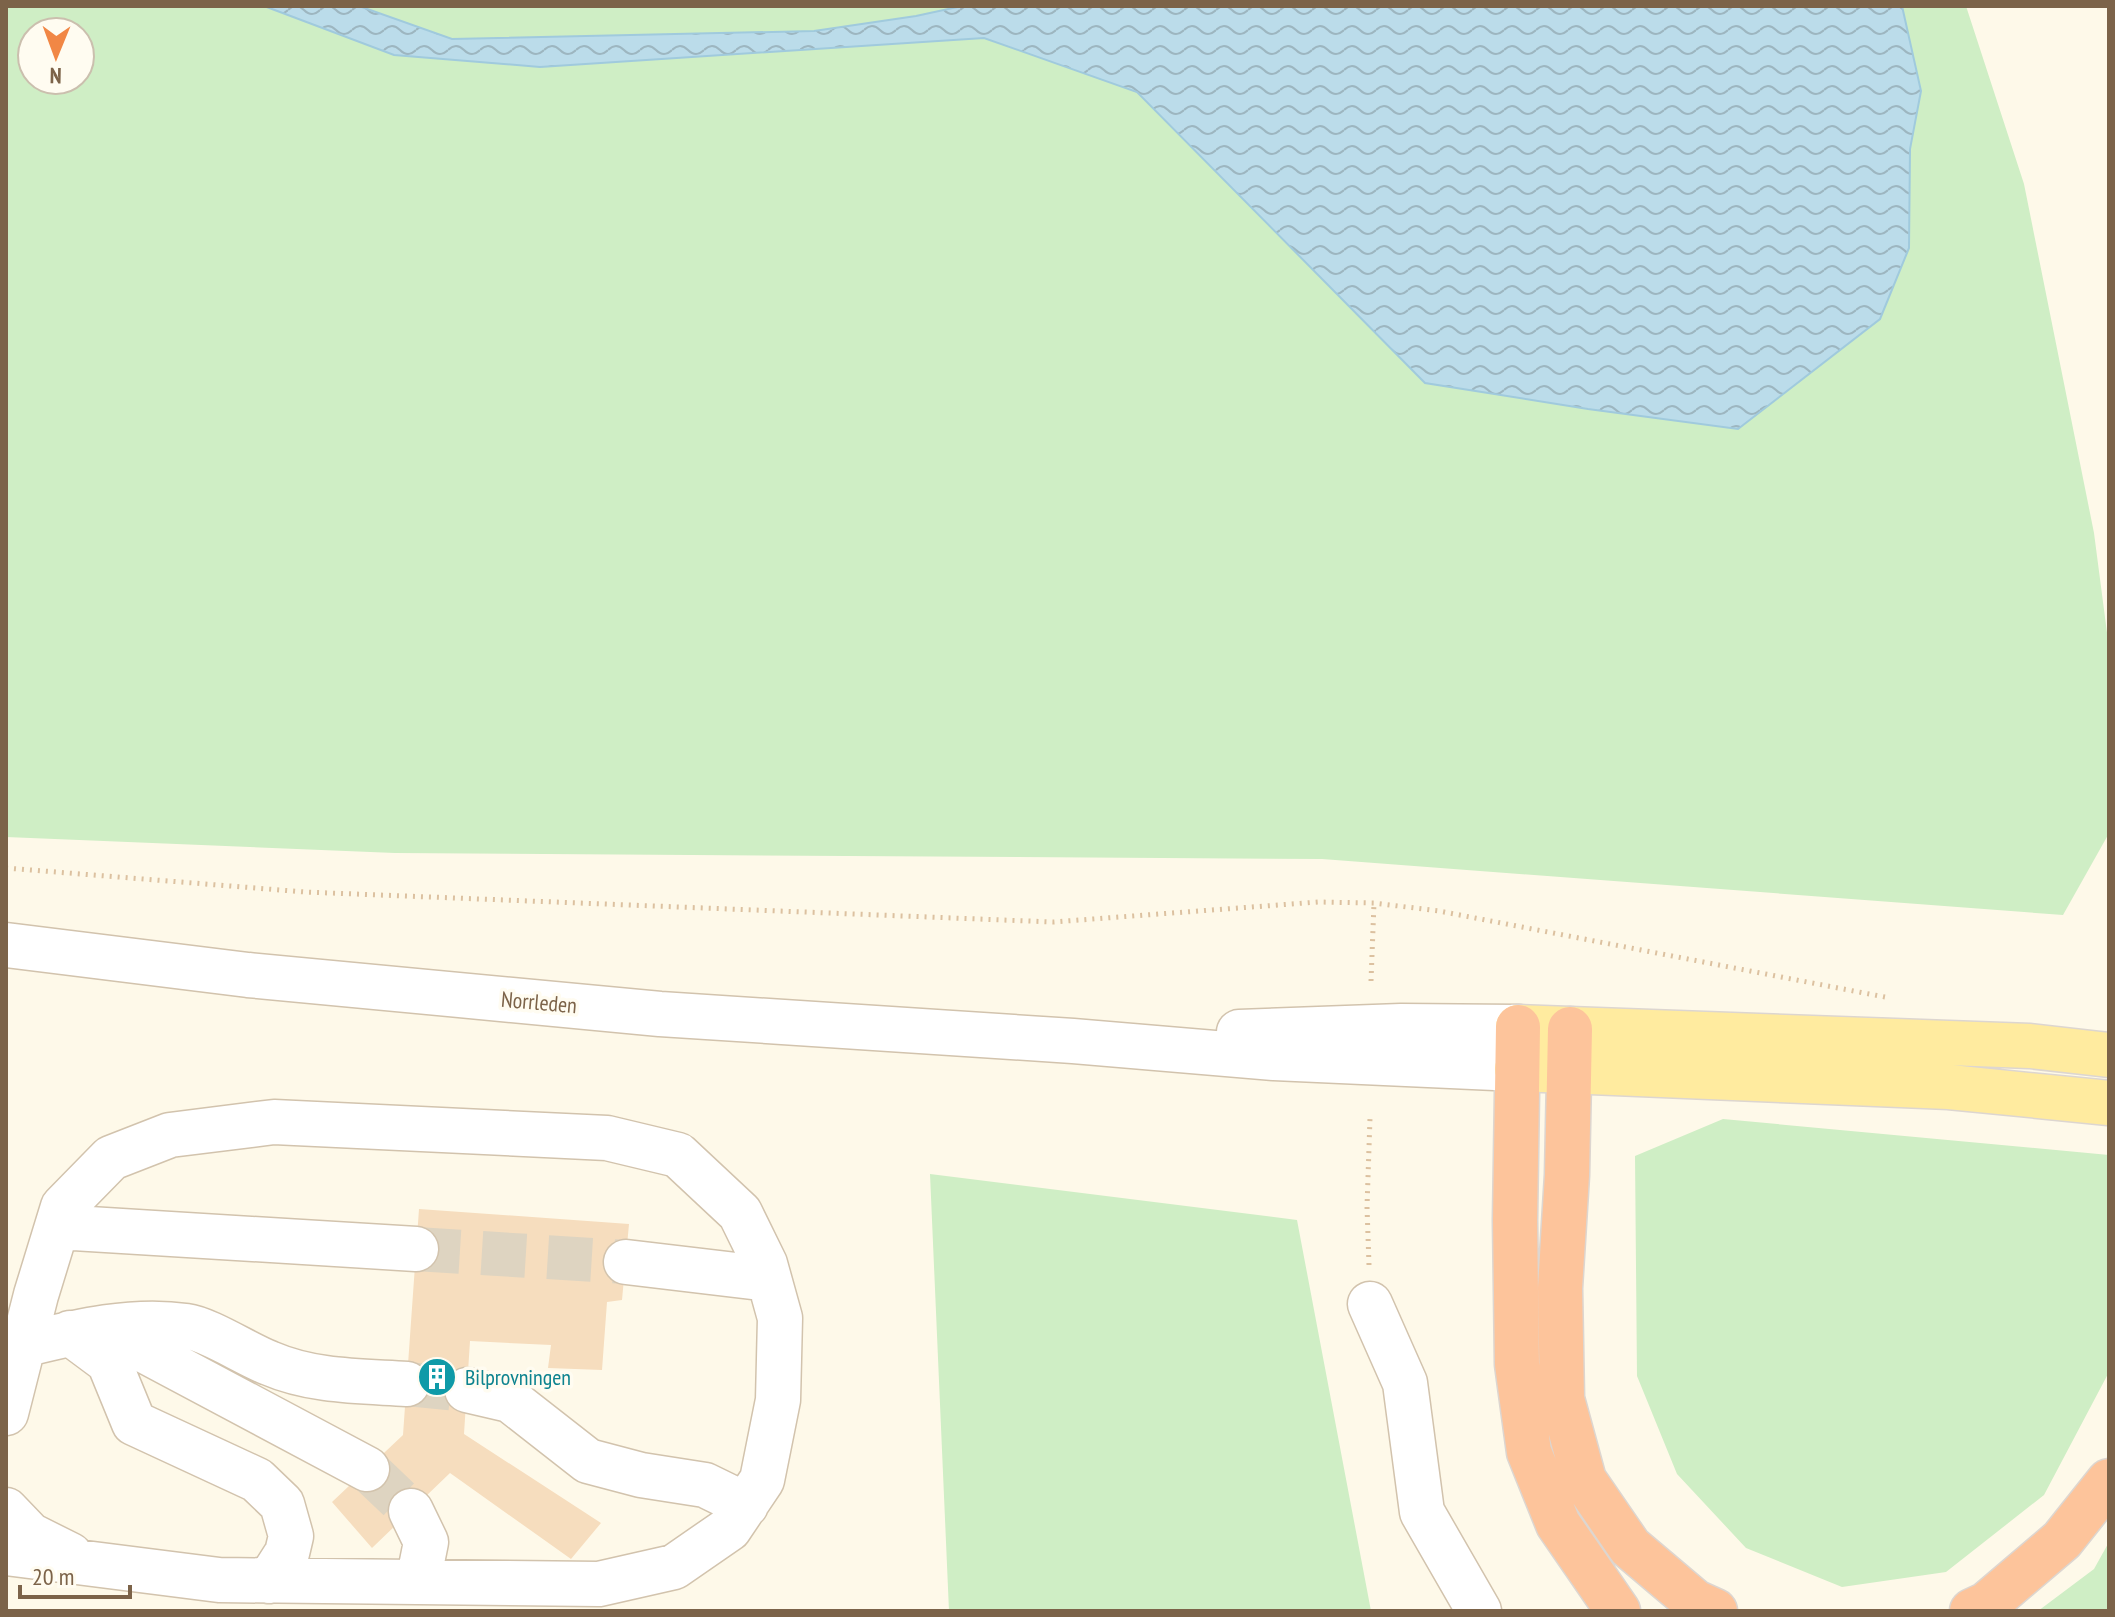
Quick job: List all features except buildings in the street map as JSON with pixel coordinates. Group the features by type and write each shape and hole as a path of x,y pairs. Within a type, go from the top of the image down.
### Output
{"highway":[{"path":"1570,1029 1567,1175 1560,1288 1562,1399 1584,1480 1630,1547 1695,1602 1715,1611"},
{"path":"1518,1048 1515,1220 1517,1364 1529,1452 1558,1524 1618,1611"},
{"path":"1972,1611 1987,1604 2062,1540 2109,1481"}],"main road":[{"path":"1518,1048 1570,1029 2030,1046 2109,1055"},
{"path":"1518,1048 1568,1073 1769,1078 2031,1094 2109,1103"}],"street":[{"name":"Norrleden","path":"6,945 248,975 660,1014 1073,1041 1401,1026 1518,1048"},
{"path":"6,1413 63,1207 111,1158 170,1135 274,1122 607,1138 678,1155 740,1213 765,1264 780,1318 778,1400 762,1480 729,1529 674,1567 599,1584 219,1580 6,1553"},
{"path":"57,1227 416,1249"},
{"path":"626,1262 769,1279"},
{"path":"1370,1304 1405,1383 1422,1512 1479,1611"},
{"path":"23,1345 70,1333 140,1323 190,1326 270,1364 312,1378 407,1384"},
{"path":"70,1333 123,1339 367,1469"},
{"path":"70,1333 109,1362 134,1423 257,1480 282,1504 291,1536 287,1553 269,1581"},
{"path":"467,1390 510,1400 588,1461 641,1475 705,1485 746,1505"},
{"path":"6,1510 30,1535 83,1561"},
{"path":"411,1511 426,1542 418,1582"}],"path":[{"path":"6,868 305,892 1053,922 1318,902 1374,903 1439,911 1897,999"},
{"path":"1371,981 1374,903"},
{"path":"1370,1118 1367,1207 1370,1304"}],"green space":[{"path":"6,6 1966,6 2024,184 2094,533 2109,648 2108,835 2063,915 1322,859 395,853 6,837"},
{"path":"1723,1119 2109,1155 2109,1372 2044,1495 1946,1572 1842,1587 1746,1548 1677,1474 1637,1376 1635,1156"},
{"path":"930,1174 1297,1220 1371,1611 949,1611"},
{"path":"2109,1542 2109,1611 2038,1611 2094,1569"}],"water":[{"path":"264,6 359,6 452,39 814,31 962,6 1902,6 1921,91 1910,149 1909,248 1880,319 1738,429 1588,409 1425,383 1137,92 984,38 540,67 394,55"}],"tunnel":[{"path":"416,1249 626,1262"},
{"path":"407,1384 467,1390"},
{"path":"367,1469 411,1511"}],"place":[{"name":"Bilprovningen","path":"437,1377"}]}
